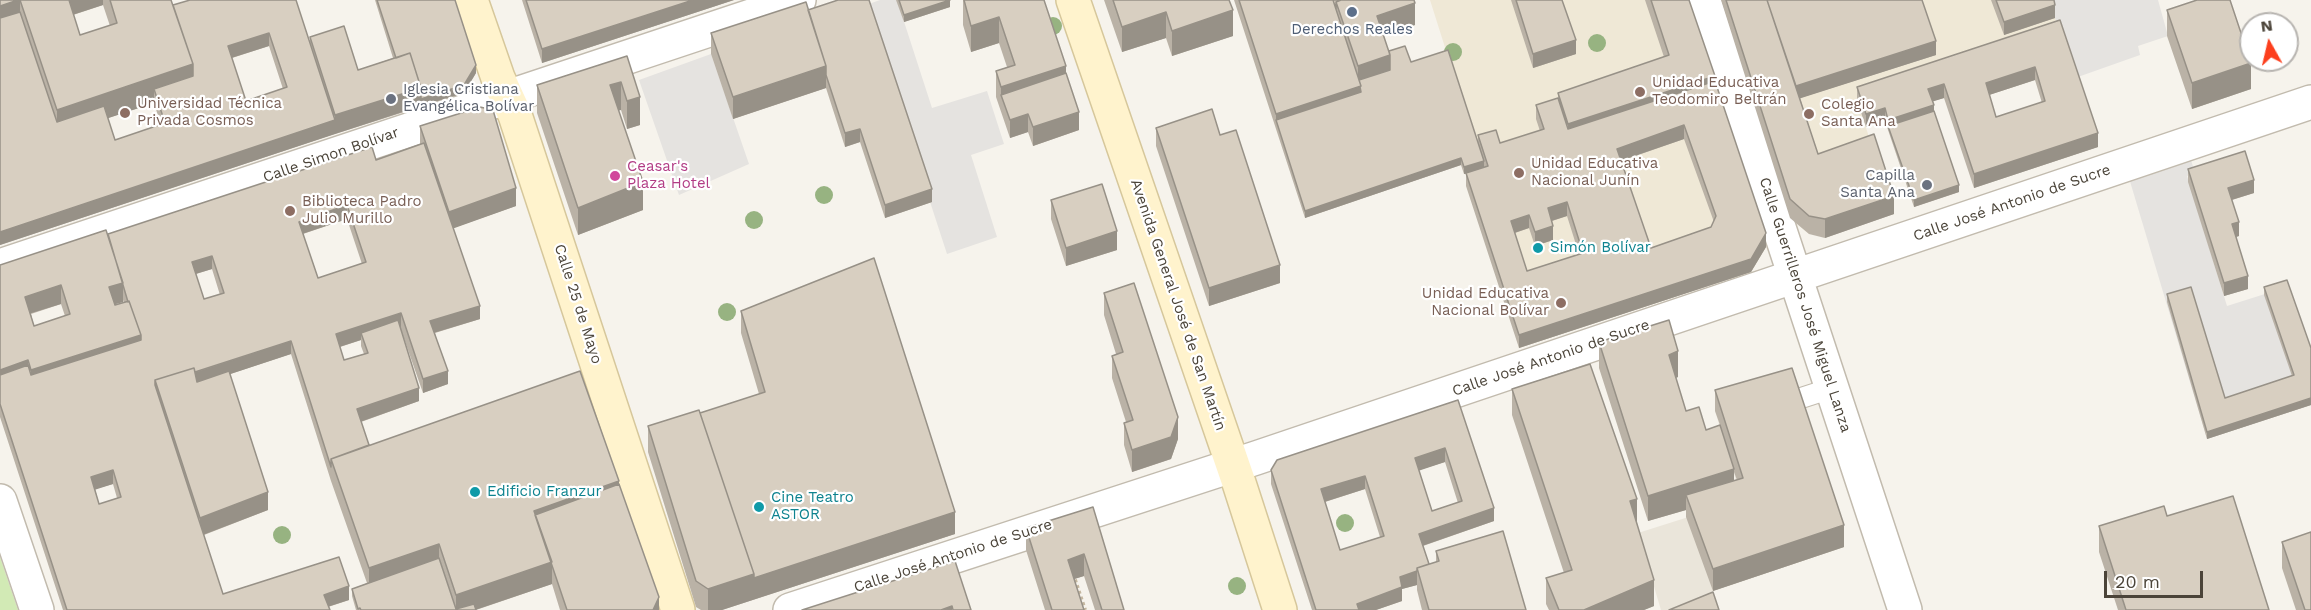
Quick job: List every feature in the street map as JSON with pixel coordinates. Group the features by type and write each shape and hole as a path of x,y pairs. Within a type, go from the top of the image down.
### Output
{"main road":[{"name":"Calle 25 de Mayo","path":"471,0 498,78 519,126 678,610"},
{"name":"Avenida General José de San Martín","path":"1073,0 1233,464 1280,610"}],"street":[{"name":"Calle Simon Bolívar","path":"0,266 799,0"},
{"name":"Calle Guerrilleros José Miguel Lanza","path":"1704,0 1905,610"},
{"name":"Calle José Antonio de Sucre","path":"790,610 1233,464 1655,332 1796,276 2311,102"},
{"path":"0,501 37,610"}],"lane":[{"path":"1795,400 1832,388"}],"path":[{"path":"1056,522 1085,610"}],"shaded area":[{"path":"880,0 897,0 932,108 987,91 1004,144 971,155 997,237 947,254 866,5"},
{"path":"1430,0 1683,0 1766,247 1751,272 1519,348 1487,180"},
{"name":"Colegio Santa Ana","path":"1752,0 2049,0 2060,33 1857,100 1894,214 1809,234 1790,218"},
{"path":"2049,0 2158,0 2168,36 2138,46 2140,55 2075,78"},
{"path":"711,54 749,164 679,195 639,80"},
{"path":"2190,157 2195,173 2187,176 2227,306 2287,287 2311,356 2311,405 2207,439 2129,178"},
{"path":"1792,390 1844,547 1713,591 1682,610 1661,610 1638,533 1742,500 1715,411"}],"green space":[{"path":"0,557 18,610 0,610"}],"building":[{"path":"0,0 18,0 0,6"},
{"name":"Universidad Técnica Privada Cosmos","path":"20,0 69,0 80,35 117,23 110,0 171,0 193,64 57,110"},
{"path":"190,0 296,0 335,120 0,232 0,18 20,12 57,122 104,106 115,140 165,123 154,89 193,76 193,64 173,5","holes":["269,33 287,87 246,101 228,46"]},
{"path":"377,0 455,0 476,65 464,85 421,99 421,88 410,53 396,58"},
{"path":"526,0 693,0 542,49"},
{"path":"838,0 869,0 932,189 885,205 860,129 845,133 808,10"},
{"path":"899,0 950,0 904,15"},
{"path":"964,0 1044,0 1066,66 1001,87 996,71 1015,65 999,17 971,26"},
{"path":"1113,0 1229,0 1233,10 1172,31 1166,12 1122,27"},
{"path":"1239,0 1333,0 1361,86 1276,114"},
{"path":"1341,0 1414,0 1415,3 1377,16 1390,55 1358,66 1336,2"},
{"path":"1516,0 1562,0 1576,40 1533,54"},
{"path":"1651,0 1689,0 1715,76 1568,124 1558,93 1669,55"},
{"path":"1726,0 1767,0 1818,154 1874,134 1894,196 1825,219 1809,216 1790,199"},
{"path":"1767,0 1922,0 1936,41 1796,86"},
{"path":"1996,0 2054,0 2055,5 2004,22"},
{"path":"2197,0 2230,0 2239,27 2239,67 2192,83 2167,10"},
{"path":"806,2 826,66 733,97 711,33"},
{"path":"2060,20 2098,133 1974,174 1944,84 1928,89 1934,105 1888,120 1885,108 1866,114 1857,87","holes":["2035,67 2045,101 1996,117 1986,83"]},
{"path":"344,26 358,70 410,53 421,88 335,115 310,37"},
{"path":"1405,46 1411,62 1448,50 1484,161 1464,167 1461,158 1305,211 1276,120 1361,92 1359,80 1390,70 1389,51"},
{"path":"627,56 640,97 627,101 621,82 610,85 643,182 578,208 537,85"},
{"path":"1066,73 1079,112 1033,127 1028,114 1010,120 1001,95"},
{"path":"1715,81 1766,233 1751,259 1519,335 1466,173 1488,166 1478,135 1496,130 1500,143 1544,129 1536,105 1558,98 1568,129","holes":["1684,125 1716,216 1711,227 1651,248 1617,149","1567,202 1583,253 1527,271 1511,221 1529,215 1535,232 1553,226 1548,208"]},
{"path":"480,107 493,110 516,188 449,212 420,126"},
{"path":"1212,109 1220,135 1236,130 1280,265 1209,288 1156,128"},
{"path":"1934,111 1959,185 1914,200 1888,126"},
{"path":"424,143 480,306 430,321 448,371 423,379 401,313 336,334 344,360 368,353 361,333 398,320 419,388 357,409 369,445 331,459 331,467 291,341 195,372 194,368 155,380 223,594 339,557 349,586 324,595 330,610 67,610 0,404 0,375 28,365 31,375 141,340 108,234 372,147 376,160","holes":["347,205 366,262 318,278 299,222","212,256 224,293 204,299 192,262","113,470 121,497 99,504 91,477"]},
{"path":"2245,151 2254,180 2228,188 2239,222 2232,224 2248,276 2224,283 2188,169"},
{"path":"1102,184 1117,231 1066,248 1051,200"},
{"path":"106,230 123,283 109,287 115,305 129,301 141,335 31,370 28,360 0,370 0,265","holes":["61,285 70,314 34,326 25,297"]},
{"path":"874,258 955,512 754,578 700,413 765,392 741,311"},
{"path":"2287,280 2311,348 2311,398 2207,432 2167,294 2191,287 2225,398 2294,375 2264,287"},
{"path":"1134,283 1178,417 1171,437 1132,450 1124,423 1133,420 1112,356 1123,352 1104,293"},
{"path":"1669,320 1678,351 1669,355 1686,411 1699,407 1706,430 1720,425 1734,469 1648,496 1599,342"},
{"path":"1590,364 1637,499 1630,501 1654,580 1584,610 1559,610 1546,578 1572,570 1512,389"},
{"path":"194,368 197,382 229,371 268,492 200,518 155,380"},
{"path":"1792,368 1844,525 1713,569 1686,495 1743,478 1715,390"},
{"name":"Edificio Franzur","path":"580,371 619,481 534,511 552,562 456,595 439,544 369,568 331,459"},
{"path":"1458,400 1494,508 1419,534 1429,564 1400,577 1402,587 1357,604 1359,610 1316,610 1271,470 1277,460","holes":["1445,448 1462,501 1432,511 1415,458","1365,476 1384,536 1340,550 1321,489"]},
{"path":"699,410 754,574 708,589 696,581 648,426"},
{"path":"619,484 659,597 653,610 567,610 535,515"},
{"path":"2233,496 2269,610 2126,610 2099,526 2164,506 2167,516"},
{"path":"1093,507 1124,610 1102,610 1084,554 1068,560 1084,610 1052,610 1026,528"},
{"path":"1503,531 1526,610 1429,610 1417,568 1439,561 1436,551"},
{"path":"2311,532 2311,610 2305,610 2282,542"},
{"path":"439,558 456,609 474,604 476,610 358,609 352,589"},
{"path":"955,561 971,610 953,610 952,606 941,610 802,610"},
{"path":"1713,592 1719,610 1669,610"}],"place":[{"name":"Derechos Reales","path":"1352,12"},
{"name":"Unidad Educativa Teodomiro Beltrán","path":"1640,92"},
{"name":"Iglesia Cristiana Evangélica Bolívar","path":"391,99"},
{"name":"Universidad Técnica Privada Cosmos","path":"125,113"},
{"name":"Colegio Santa Ana","path":"1809,114"},
{"name":"Unidad Educativa Nacional Junín","path":"1519,173"},
{"name":"Ceasar's Plaza Hotel","path":"615,176"},
{"name":"Capilla Santa Ana","path":"1927,185"},
{"name":"Biblioteca Padro Julio Murillo","path":"290,211"},
{"name":"Simón Bolívar","path":"1538,248"},
{"name":"Unidad Educativa Nacional Bolívar","path":"1561,303"},
{"name":"Edificio Franzur","path":"475,492"},
{"name":"Cine Teatro ASTOR","path":"759,507"}]}
